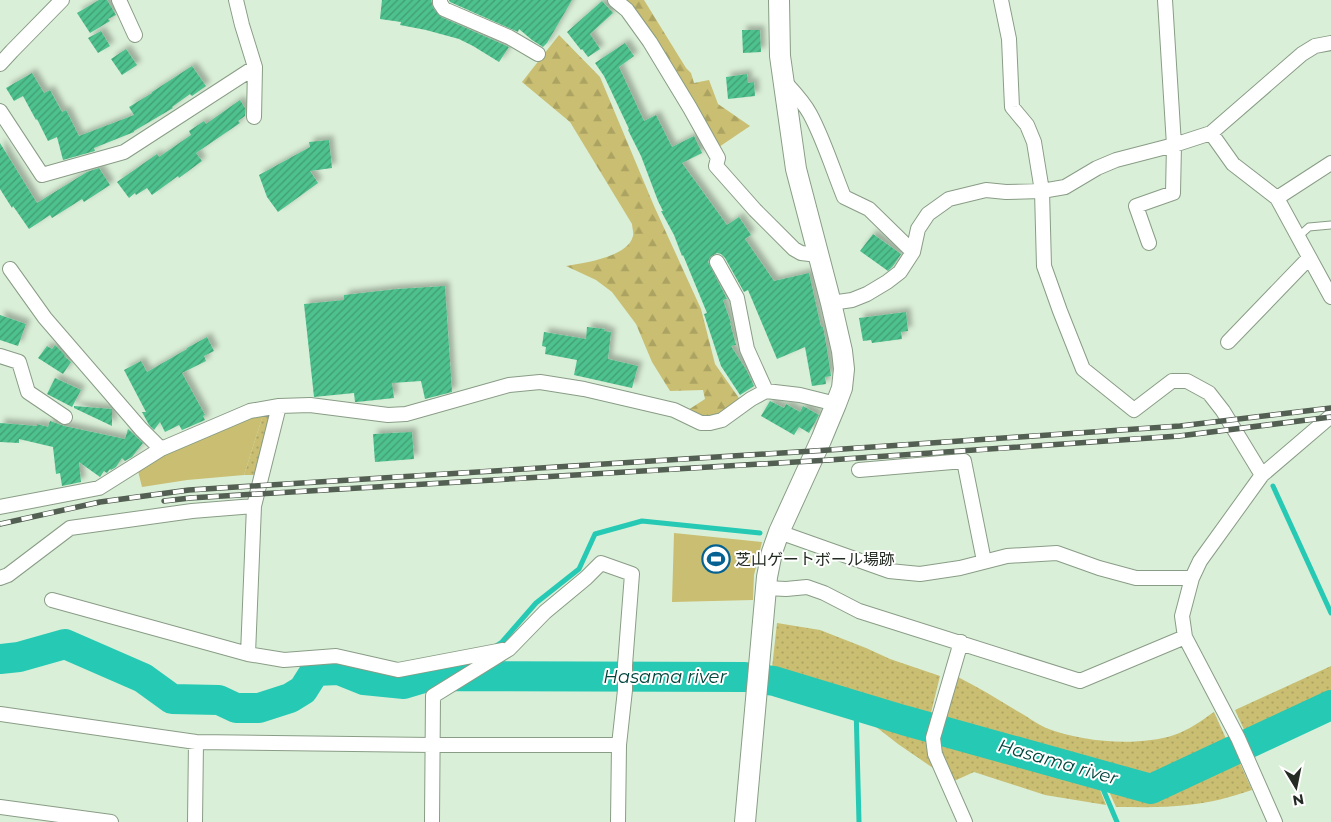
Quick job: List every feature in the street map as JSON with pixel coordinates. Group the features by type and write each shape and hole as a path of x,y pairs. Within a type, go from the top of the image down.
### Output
{"street":[{"path":"0,64 62,0"},
{"path":"119,0 136,35"},
{"path":"236,0 255,67 254,117"},
{"path":"440,0 444,9 508,36 538,54"},
{"path":"615,0 627,10 665,66 718,158 716,166 754,210 794,249 802,253 818,255"},
{"path":"745,822 770,560 779,532 836,404 842,388 844,369 842,351 831,303 796,169 780,56 779,0"},
{"path":"1001,0 1009,39 1012,107 1027,125 1034,142 1042,191 1044,266 1083,369 1134,410 1172,381 1187,381 1209,393 1223,411 1262,475"},
{"path":"1149,243 1136,206 1173,193 1174,145 1165,0"},
{"path":"831,303 852,300 867,294 888,282 900,272 913,252 918,229 928,214 949,199 986,190 1006,192 1065,188 1098,168 1116,160 1174,145 1211,132 1302,54 1315,46 1331,43"},
{"path":"0,111 42,175 124,152 255,67"},
{"path":"783,80 796,94 809,113 820,135 844,197 869,210 913,252"},
{"path":"1211,132 1233,164 1277,198 1331,297"},
{"path":"1277,198 1331,163"},
{"path":"1228,342 1309,258"},
{"path":"717,262 737,298 747,349 766,391"},
{"path":"10,269 45,318 141,430 161,449"},
{"path":"0,356 19,362 28,392 65,417"},
{"path":"0,507 99,488 161,449 250,411 279,406 310,405 388,415 406,414 508,385 540,382 584,389 674,410 701,423 722,420 751,399 766,391 800,395 836,404"},
{"path":"248,654 254,506 279,406"},
{"path":"1276,822 1248,758 1185,637 1182,616 1192,578 1200,561 1262,475 1331,416"},
{"path":"859,470 964,461 984,561"},
{"path":"0,578 8,575 70,528 192,511 254,506"},
{"path":"779,532 889,571 920,574 960,568 1007,556 1057,553 1099,568 1136,578 1192,578"},
{"path":"432,822 433,696 508,649 545,612 601,563 632,574 625,665 625,690 619,745 618,822"},
{"path":"766,588 807,587 824,593 858,611 1080,681 1185,637"},
{"path":"52,600 248,654 284,660 336,656 398,670 508,649"},
{"path":"960,642 933,738 935,754 965,822"},
{"path":"0,714 196,742 432,746 619,745"},
{"path":"195,822 196,742"},
{"path":"0,807 111,822"}],"lane":[{"path":"1299,236 1309,227 1331,225"}],"green space":[{"path":"622,0 644,0 691,73 694,83 709,80 718,104 750,126 719,147"},
{"path":"559,35 600,77 654,206 701,309 715,364 741,401 716,415 704,419 685,412 705,399 703,390 670,391 652,362 636,324 612,292 596,280 566,266 594,261 614,254 629,243 633,233 632,224 570,122 522,82"},
{"path":"264,412 267,412 272,418 256,475 244,475"},
{"path":"264,412 244,475 187,480 142,487 138,471 166,453"},
{"name":"芝山ゲートボール場跡","path":"674,533 762,542 754,575 753,600 672,602"},
{"path":"777,623 820,630 890,659 940,676 930,717 772,668"},
{"path":"1331,666 1331,695 1246,734 1235,710"},
{"path":"956,676 1043,726 1076,737 1127,742 1160,739 1185,731 1214,712 1228,743 1151,779 944,722"},
{"path":"866,719 925,737 933,768 898,744"},
{"path":"938,740 1098,785 1106,805 1045,795 974,772 954,781 940,755"},
{"path":"1239,761 1252,790 1212,801 1170,807 1116,807 1107,787 1152,798"}],"building":[{"path":"99,0 107,0 116,15 108,19 110,21 90,33 77,13"},
{"path":"382,0 431,0 433,8 441,17 509,47 499,62 459,39 400,25 401,22 380,19"},
{"path":"449,0 572,0 543,47 519,29 518,32"},
{"path":"602,1 613,13 590,34 600,49 588,57 567,32"},
{"path":"742,30 760,30 761,52 743,53"},
{"path":"101,31 110,46 98,53 88,38"},
{"path":"625,43 634,56 619,67 644,121 656,115 672,147 694,136 702,153 682,163 727,225 739,217 751,235 745,239 774,281 809,273 827,349 831,376 825,377 826,384 812,386 805,347 777,359 748,290 744,292 725,258 717,253 710,257 708,262 727,299 723,300 736,345 731,346 754,386 740,395 721,366 704,314 707,313 683,255 661,211 663,211 629,129 604,76 595,63"},
{"path":"126,49 137,65 122,75 111,59"},
{"path":"192,66 206,86 192,96 190,94 173,108 134,132 94,148 95,151 63,160 57,137 48,141 23,96 14,101 6,88 32,73 44,93 50,90 62,112 66,110 79,136 134,115 129,107"},
{"path":"747,74 748,83 754,82 755,96 728,99 726,77"},
{"path":"240,100 245,108 245,116 238,121 240,123 196,153 202,161 152,195 147,188 129,198 117,182 157,154 159,157 191,135 189,131 204,121 206,124"},
{"path":"329,140 332,168 310,171 318,183 278,212 267,197 259,175 310,147 309,142"},
{"path":"0,143 37,203 87,172 99,168 110,185 84,202 82,199 52,218 50,215 29,229 0,189"},
{"path":"873,234 901,254 888,271 860,251"},
{"path":"445,286 452,392 425,399 421,381 392,383 394,398 355,402 354,393 314,397 304,304 344,300 344,295"},
{"path":"906,312 908,331 901,332 902,339 872,343 871,340 863,341 859,318"},
{"path":"0,315 26,324 18,346 0,340"},
{"path":"587,327 605,329 604,331 611,332 608,359 638,366 632,388 574,375 577,360 545,354 546,347 542,346 544,332 586,339"},
{"path":"207,337 214,351 204,356 206,361 182,373 205,415 203,416 205,420 182,430 179,425 165,432 160,422 154,430 142,412 146,412 124,370 141,361 147,372"},
{"path":"55,345 71,362 63,374 38,358 47,346 52,349"},
{"path":"55,378 81,390 72,407 47,394"},
{"path":"770,401 784,408 786,404 800,412 803,406 819,415 809,433 799,427 794,435 761,416"},
{"path":"74,406 112,409 112,426 74,408"},
{"path":"50,421 64,426 125,439 128,429 143,443 132,457 125,461 122,458 116,467 110,469 107,473 104,471 100,477 79,462 81,482 62,486 60,473 56,474 53,447 19,439 19,443 0,442 0,423 37,426 37,424 48,427"},
{"path":"412,432 414,459 375,462 373,434"}],"waterway":[{"path":"1273,486 1331,613"},
{"path":"496,646 502,642 536,603 579,569 595,534 642,521 760,533"},
{"name":"Hasama river","path":"0,659 19,657 65,644 143,678 172,699 219,700 236,708 259,708 290,698 303,690 315,671 339,670 364,680 404,684 424,678 458,676 745,677 774,681 903,720 1151,789 1331,705"},
{"path":"449,677 475,660"},
{"path":"856,706 859,822"},
{"path":"1097,775 1117,822"}],"railway":[{"path":"0,524 100,502 189,490 1180,426 1331,408"},
{"path":"164,501 829,460 1179,436 1331,417"}],"place":[{"name":"芝山ゲートボール場跡","path":"716,559"}]}
